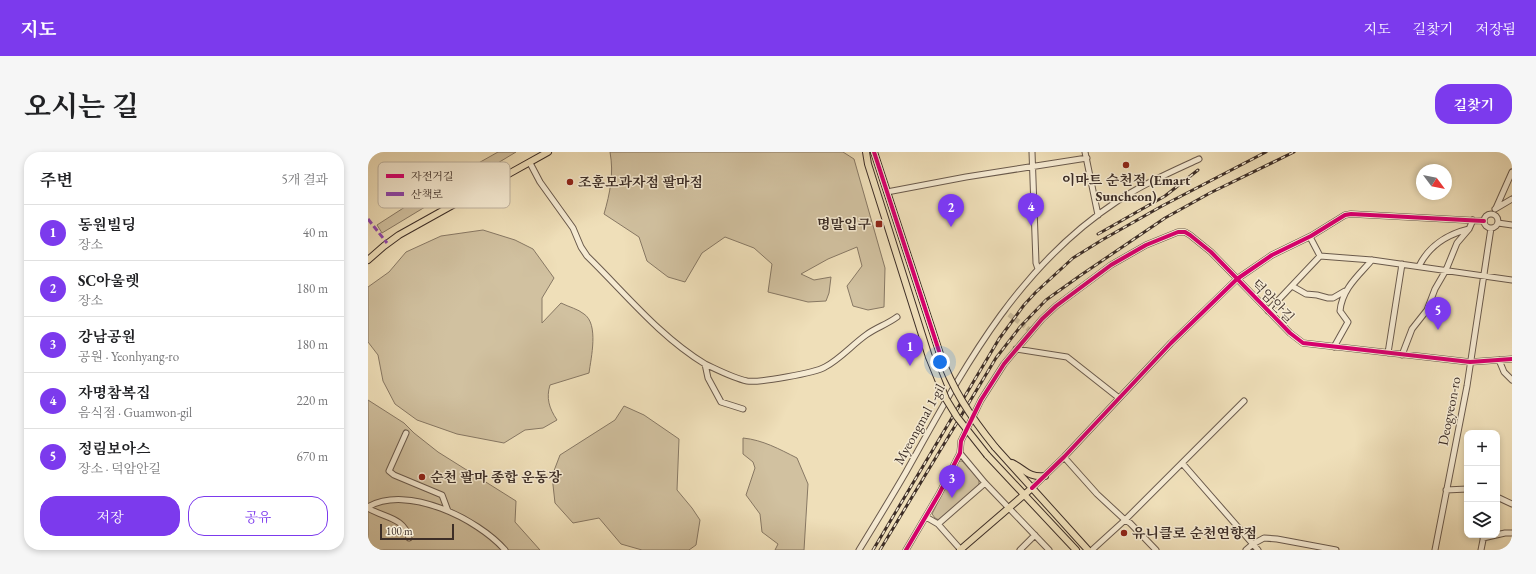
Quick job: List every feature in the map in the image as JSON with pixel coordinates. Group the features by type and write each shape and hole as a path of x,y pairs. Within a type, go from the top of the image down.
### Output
{"main road":[{"path":"510,174 530,163 539,154 548,152"},
{"path":"863,152 929,356 946,399 957,417 987,455 1076,550"},
{"path":"866,152 868,164"},
{"path":"874,152 947,375 960,399 980,429 1088,550"},
{"path":"368,260 399,235 448,208"},
{"path":"1007,461 1031,475 1037,477 1044,476"},
{"path":"961,550 1032,488"}],"street":[{"path":"1032,152 1036,263 1038,269"},
{"path":"886,192 1086,155 1098,215"},
{"name":"Myeongmal 1-gil","path":"859,550 905,474 950,392 1003,310 1038,269 1074,234 1098,215 1139,188 1199,159"},
{"path":"530,163 547,192 573,228 581,247 587,256 674,341 705,364 731,375 752,382 818,370 831,364 872,331 879,327 886,326 897,317"},
{"path":"1494,214 1512,172"},
{"path":"1496,208 1504,205 1512,199"},
{"path":"1032,488 1064,457 1176,338 1237,278 1272,255 1310,236 1345,215 1351,214 1484,221"},
{"path":"1494,214 1498,218 1496,227 1491,228 1486,226 1484,221 1486,215 1494,214"},
{"path":"1402,355 1412,329 1427,310 1435,289 1446,270 1457,243 1469,229 1472,220"},
{"path":"1498,223 1512,225"},
{"name":"Deogyeon-ro","path":"1435,550 1470,362 1491,228"},
{"path":"1419,266 1421,261 1438,243 1450,235 1469,229"},
{"name":"덕암안길","path":"906,550 926,517 960,453 961,441 981,400 1004,364 1031,331 1056,306 1111,266 1146,245 1178,232 1185,232 1211,252 1300,342 1470,362 1512,359"},
{"path":"1310,236 1320,256"},
{"path":"1320,256 1372,260 1512,280"},
{"path":"1268,311 1320,256"},
{"path":"1334,347 1348,322 1340,311 1343,296 1349,285 1372,260"},
{"path":"1388,353 1402,264"},
{"path":"1292,286 1306,294 1328,298 1333,298 1346,290"},
{"path":"1016,349 1067,357 1119,398"},
{"path":"1499,360 1504,372 1512,380"},
{"path":"705,364 708,378 721,402 743,409"},
{"path":"1092,550 1125,520 1244,401"},
{"path":"406,433 389,470 394,475 442,495 448,511"},
{"path":"960,453 985,483 1049,550"},
{"path":"1064,457 1097,494 1130,523 1156,550"},
{"path":"1182,463 1258,550"},
{"path":"938,524 985,483"},
{"path":"1446,490 1464,489"},
{"path":"1500,498 1512,504"},
{"path":"368,508 382,501 403,499 423,502 448,511 485,531 505,550"},
{"path":"368,508 401,524 407,531 410,538"},
{"path":"926,517 938,524 961,550"},
{"path":"1500,534 1512,533"},
{"path":"1020,550 1035,535"},
{"path":"1246,550 1264,538 1336,550"},
{"path":"1481,550 1483,538"}],"shaded area":[{"path":"498,152 516,152 499,162 480,162"},
{"path":"610,152 843,152 854,159 885,268 884,307 868,310 853,306 847,286 862,266 857,247 828,259 801,274 814,280 831,277 829,293 826,301 808,302 768,292 772,264 754,248 725,237 702,253 685,282 668,277 647,261 639,237 604,214 611,183 612,168"},
{"path":"403,208 423,208 382,233 377,225"},
{"path":"483,230 515,240 533,249 554,278 542,298 542,323 561,303 584,314 589,319 593,333 589,373 550,385 548,394 549,403 557,420 543,428 525,430 504,443 457,434 417,420 395,404 383,381 378,355 368,342 368,287 389,272 406,252 441,236"},
{"name":"순천 팔마 종합 운동장","path":"368,400 404,423 438,452 516,501 515,522 540,550 368,550"},
{"path":"624,406 644,415 679,439 677,490 700,520 696,545 689,550 642,550 621,544 599,518 573,523 555,503 552,476 560,455 615,420"},
{"path":"743,438 764,443 797,458 808,484 804,550 775,550 778,544 762,532 760,514 746,495 755,468 753,462 743,454"},
{"path":"962,461 979,479 979,485 939,520 932,514 957,463"}],"tunnel":[{"path":"1003,310 1031,331"}],"railway":[{"path":"873,550 999,339 1024,305 1036,292 1073,258 1102,240 1162,206 1266,152"},
{"path":"880,550 996,358 1020,327 1046,300 1165,218 1210,193 1294,152"},
{"path":"1098,234 1165,196 1198,170"}],"marked path":[{"path":"368,219 387,243"}],"cycle path":[{"path":"874,152 939,351"},
{"path":"1032,488 1064,457 1171,343 1237,279 1272,255 1311,236 1345,215 1351,214 1484,221"},
{"path":"906,550 939,494 960,453 961,441 981,400 1004,364 1042,319 1056,306 1111,265 1146,245 1178,232 1185,232 1190,235 1211,252 1290,333 1303,343 1470,362 1512,359"}],"place":[{"name":"이마트 순천점 (Emart Suncheon)","path":"1126,165"},
{"name":"조훈모과자점 팔마점","path":"570,182"},
{"name":"명말입구","path":"879,224"},
{"name":"자명참복집","path":"1031,226"},
{"name":"SC아울렛","path":"951,227"},
{"name":"정림보아스","path":"1438,330"},
{"name":"동원빌딩","path":"910,366"},
{"name":"순천 팔마 종합 운동장","path":"422,477"},
{"name":"강남공원","path":"952,498"},
{"name":"유니클로 순천연향점","path":"1124,533"}]}
